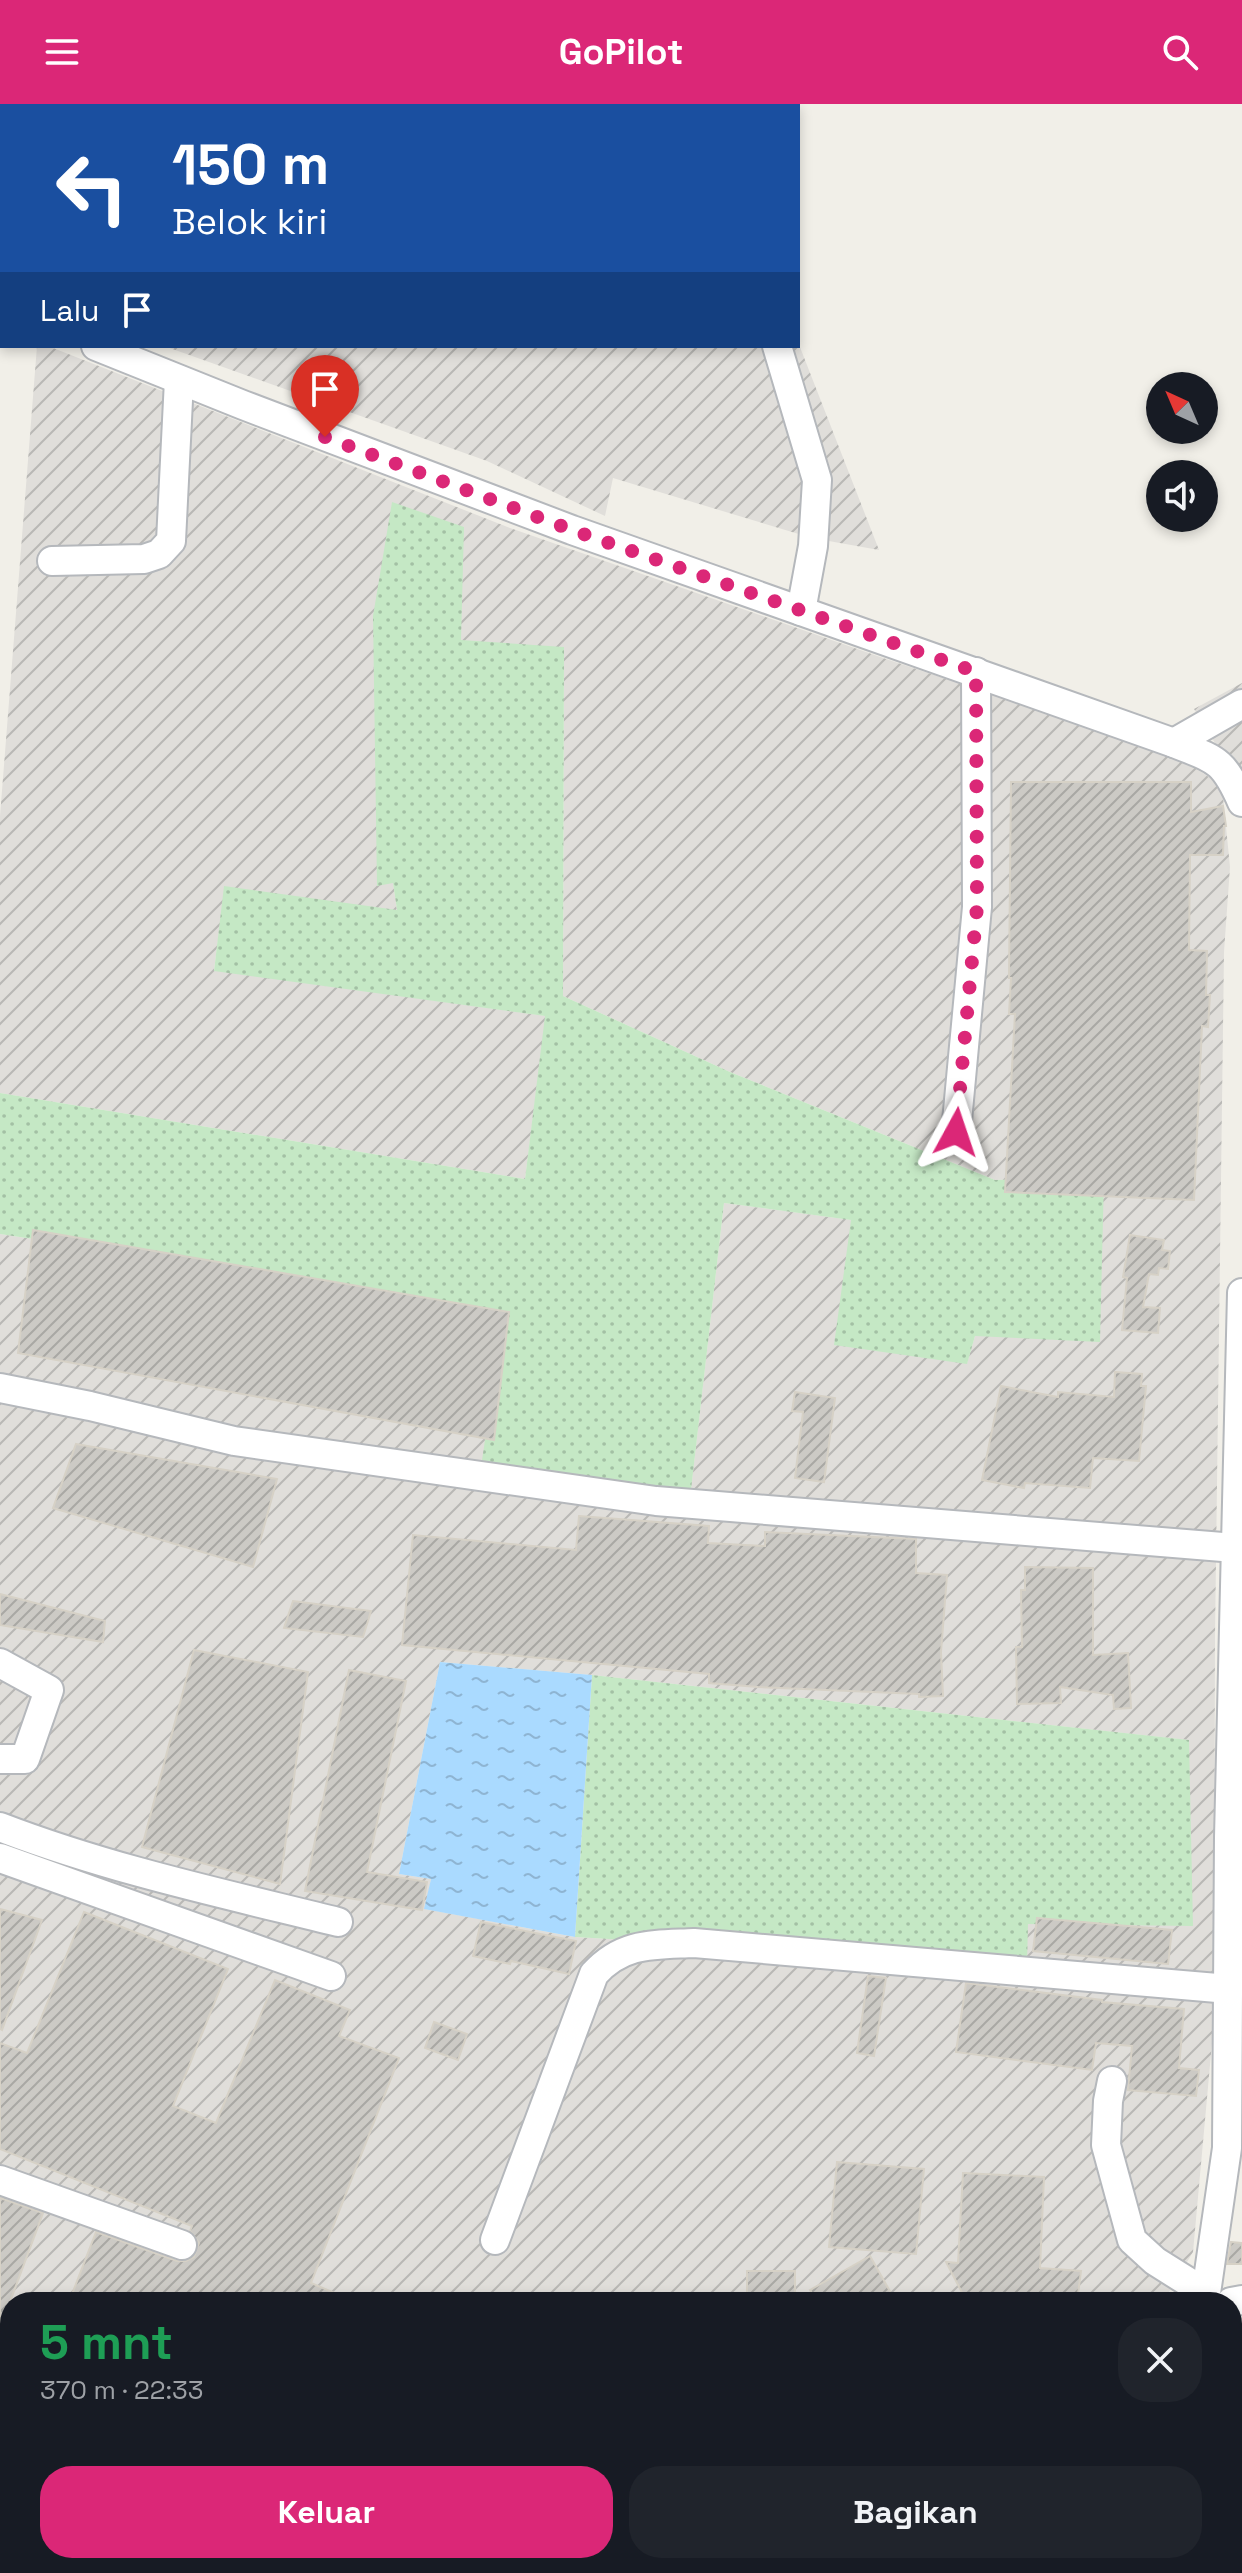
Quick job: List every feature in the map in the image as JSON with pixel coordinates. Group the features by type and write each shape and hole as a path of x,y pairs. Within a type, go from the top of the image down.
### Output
{"street":[{"path":"101,348 572,530 1217,760 1226,770 1242,802"},
{"path":"778,348 817,480 813,546 801,611"},
{"path":"52,561 144,559 159,554 171,541 179,380"},
{"path":"956,1132 977,907 976,672"},
{"path":"1174,743 1242,704"},
{"path":"1213,2292 1227,2148 1233,1974 1235,1548 1240,1454 1242,1293"},
{"path":"0,1388 234,1441 656,1501 1235,1548"},
{"path":"0,1663 49,1690 25,1759 0,1759"},
{"path":"0,1827 52,1847 151,1876 338,1922"},
{"path":"0,1858 331,1976"},
{"path":"495,2240 594,1974 608,1959 641,1945 694,1943 1233,1974"},
{"path":"1112,2081 1106,2145 1132,2240 1155,2261 1202,2292"},
{"path":"0,2180 182,2245"}],"shaded area":[{"path":"800,347 879,550 812,538 613,478 605,516 487,461 170,348"},
{"path":"37,348 53,348 510,528 886,659 1176,755 1222,786 1230,867 1224,952 1215,1636 1214,2021 1193,2252 1169,2292 0,2292 0,1234 505,1311 691,1489 724,1203 852,1220 967,1363 975,1336 1104,1178 995,1180 730,1072 563,996 564,648 460,641 463,527 377,885 393,882 397,911 225,887 214,970 546,1016 525,1179 0,1093 0,816","holes":["440,1662 592,1675 1188,1740 1027,1924 1026,1964 575,1937 425,1909 431,1879 399,1874"]},
{"path":"1242,683 1242,787 1194,709"}],"green space":[{"path":"392,502 464,527 461,640 564,647 563,996 730,1072 995,1180 1104,1178 1100,1342 975,1336 967,1364 834,1345 851,1220 724,1203 691,1490 481,1467 504,1311 0,1234 0,1093 525,1179 545,1016 214,971 224,886 397,910 393,883 377,886 373,616"},
{"path":"592,1675 1189,1740 1193,1926 1028,1924 1027,1964 575,1937"}],"water":[{"path":"440,1662 592,1675 575,1937 424,1909 431,1879 399,1874"}],"building":[{"path":"1011,782 1191,782 1191,812 1223,806 1226,826 1223,855 1190,855 1189,950 1207,951 1206,995 1210,995 1208,1027 1202,1026 1194,1200 1005,1192 1015,1014 1009,1014"},
{"path":"33,1230 509,1312 494,1440 18,1353"},
{"path":"1130,1235 1164,1240 1162,1250 1170,1251 1168,1269 1159,1268 1158,1275 1149,1274 1143,1307 1160,1308 1158,1333 1122,1330 1127,1278 1123,1277"},
{"path":"1115,1372 1142,1374 1141,1386 1146,1386 1139,1461 1093,1458 1090,1488 1025,1483 1024,1488 982,1480 1001,1386 1058,1397 1058,1392 1114,1397"},
{"path":"795,1392 835,1398 824,1482 795,1478 803,1412 792,1411"},
{"path":"76,1444 277,1479 253,1567 53,1508"},
{"path":"579,1516 709,1526 708,1543 765,1546 765,1532 916,1539 916,1573 947,1575 941,1652 943,1696 709,1683 709,1674 402,1645 413,1535 576,1550"},
{"path":"1025,1567 1093,1568 1093,1655 1128,1653 1131,1708 1114,1709 1113,1695 1060,1687 1061,1703 1017,1704 1016,1647 1022,1647 1021,1590 1025,1590"},
{"path":"0,1594 105,1621 103,1642 0,1625"},
{"path":"293,1601 371,1611 363,1637 284,1628"},
{"path":"194,1650 308,1672 280,1884 142,1847"},
{"path":"349,1670 406,1681 367,1872 427,1882 422,1910 305,1891"},
{"path":"0,1909 42,1920 2,2030 0,2029"},
{"path":"84,1912 228,1969 173,2106 216,2123 275,1980 350,2010 339,2036 399,2058 311,2283 332,2292 73,2292 96,2232 177,2261 194,2257 199,2243 190,2231 192,2226 0,2149 0,2043 27,2053"},
{"path":"1037,1918 1172,1930 1168,1964 1033,1951"},
{"path":"481,1922 576,1941 569,1974 473,1956"},
{"path":"868,1976 886,1978 874,2056 857,2053"},
{"path":"966,1983 1102,2002 1184,2009 1179,2068 1199,2070 1196,2096 1128,2090 1132,2046 1096,2043 1092,2070 956,2052"},
{"path":"434,2022 467,2034 458,2060 425,2048"},
{"path":"837,2162 924,2169 916,2254 829,2247"},
{"path":"963,2173 1044,2177 1040,2268 1081,2271 1078,2292 962,2292 946,2262 958,2263"},
{"path":"0,2198 43,2213 14,2292 0,2292"},
{"path":"1231,2242 1242,2243 1242,2264 1227,2264"},
{"path":"870,2256 890,2292 811,2292"},
{"path":"747,2271 795,2271 795,2292 747,2292"}],"route":[{"path":"325,437 572,530 976,672 977,907 956,1132"}]}
